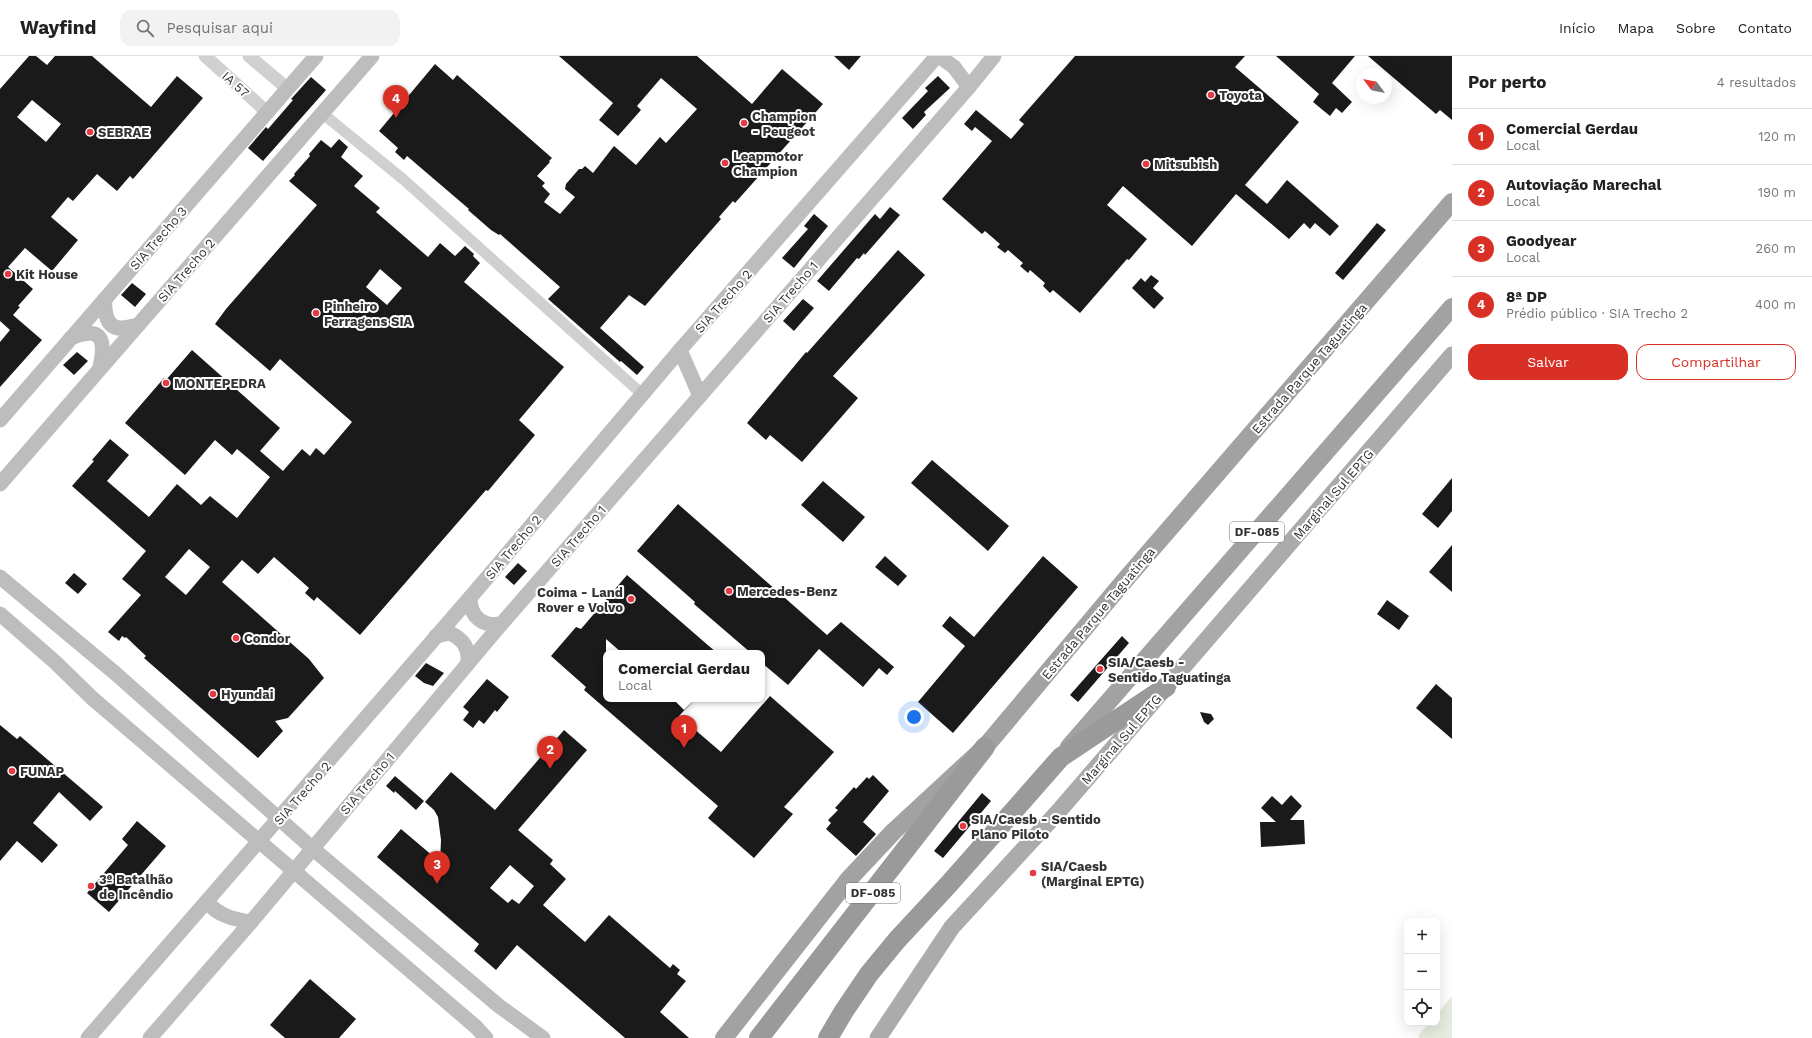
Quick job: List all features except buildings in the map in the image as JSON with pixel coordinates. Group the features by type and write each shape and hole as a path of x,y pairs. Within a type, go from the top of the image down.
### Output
{"highway":[{"name":"Estrada Parque Taguatinga","path":"759,1038 985,747 1130,574 1452,202"},
{"name":"DF-085","path":"828,1038 869,974 897,940 949,884 1061,757 1452,307"},
{"path":"1061,757 1166,687"},
{"path":"724,1038 848,880 894,831 985,747"}],"main road":[{"name":"SIA Trecho 3","path":"0,420 316,56"},
{"name":"SIA Trecho 2","path":"0,484 372,56"},
{"name":"SIA Trecho 2","path":"88,1038 470,598 680,350 938,56"},
{"path":"938,56 954,67 969,87"},
{"name":"SIA Trecho 1","path":"150,1038 251,922 293,870 501,624 969,87 994,56"},
{"path":"105,299 104,311 106,317 115,327 122,328 138,325"},
{"path":"70,339 84,333 91,333 98,336 102,341 104,350 100,368"},
{"path":"680,350 700,396"},
{"name":"Marginal Sul EPTG","path":"878,1038 952,927 1058,812 1452,355"},
{"path":"0,577 115,673 312,848 536,1036"},
{"path":"470,598 470,607 474,616 482,622 494,625 501,624"},
{"path":"0,614 55,662 92,698 260,840 471,1023 486,1038"},
{"path":"436,636 450,633 463,641 469,655 468,663"},
{"path":"207,902 220,914 228,918 251,922"}],"street":[{"name":"IA 57","path":"205,56 267,112"},
{"path":"249,56 288,89"},
{"path":"322,113 404,180 642,394"}],"shaded area":[{"path":"1452,996 1452,1038 1420,1038 1418,1036 1426,1026 1440,1026 1440,1010"}],"place":[{"name":"Toyota","path":"1211,95"},
{"name":"8ª DP","path":"396,118"},
{"name":"Champion - Peugeot","path":"744,123"},
{"name":"SEBRAE","path":"90,132"},
{"name":"Leapmotor Champion","path":"725,163"},
{"name":"Mitsubish","path":"1146,164"},
{"name":"Kit House","path":"8,274"},
{"name":"Pinheiro Ferragens SIA","path":"316,313"},
{"name":"MONTEPEDRA","path":"166,383"},
{"name":"Mercedes-Benz","path":"729,591"},
{"name":"Coima - Land Rover e Volvo","path":"631,599"},
{"name":"Condor","path":"236,638"},
{"name":"SIA/Caesb - Sentido Taguatinga","path":"1100,669"},
{"name":"Hyundai","path":"213,694"},
{"name":"Comercial Gerdau","path":"684,748"},
{"name":"Autoviação Marechal","path":"550,769"},
{"name":"FUNAP","path":"12,771"},
{"name":"SIA/Caesb - Sentido Plano Piloto","path":"963,826"},
{"name":"SIA/Caesb (Marginal EPTG)","path":"1033,873"},
{"name":"Goodyear","path":"437,884"},
{"name":"3º Batalhão de Incêndio","path":"91,886"}]}
